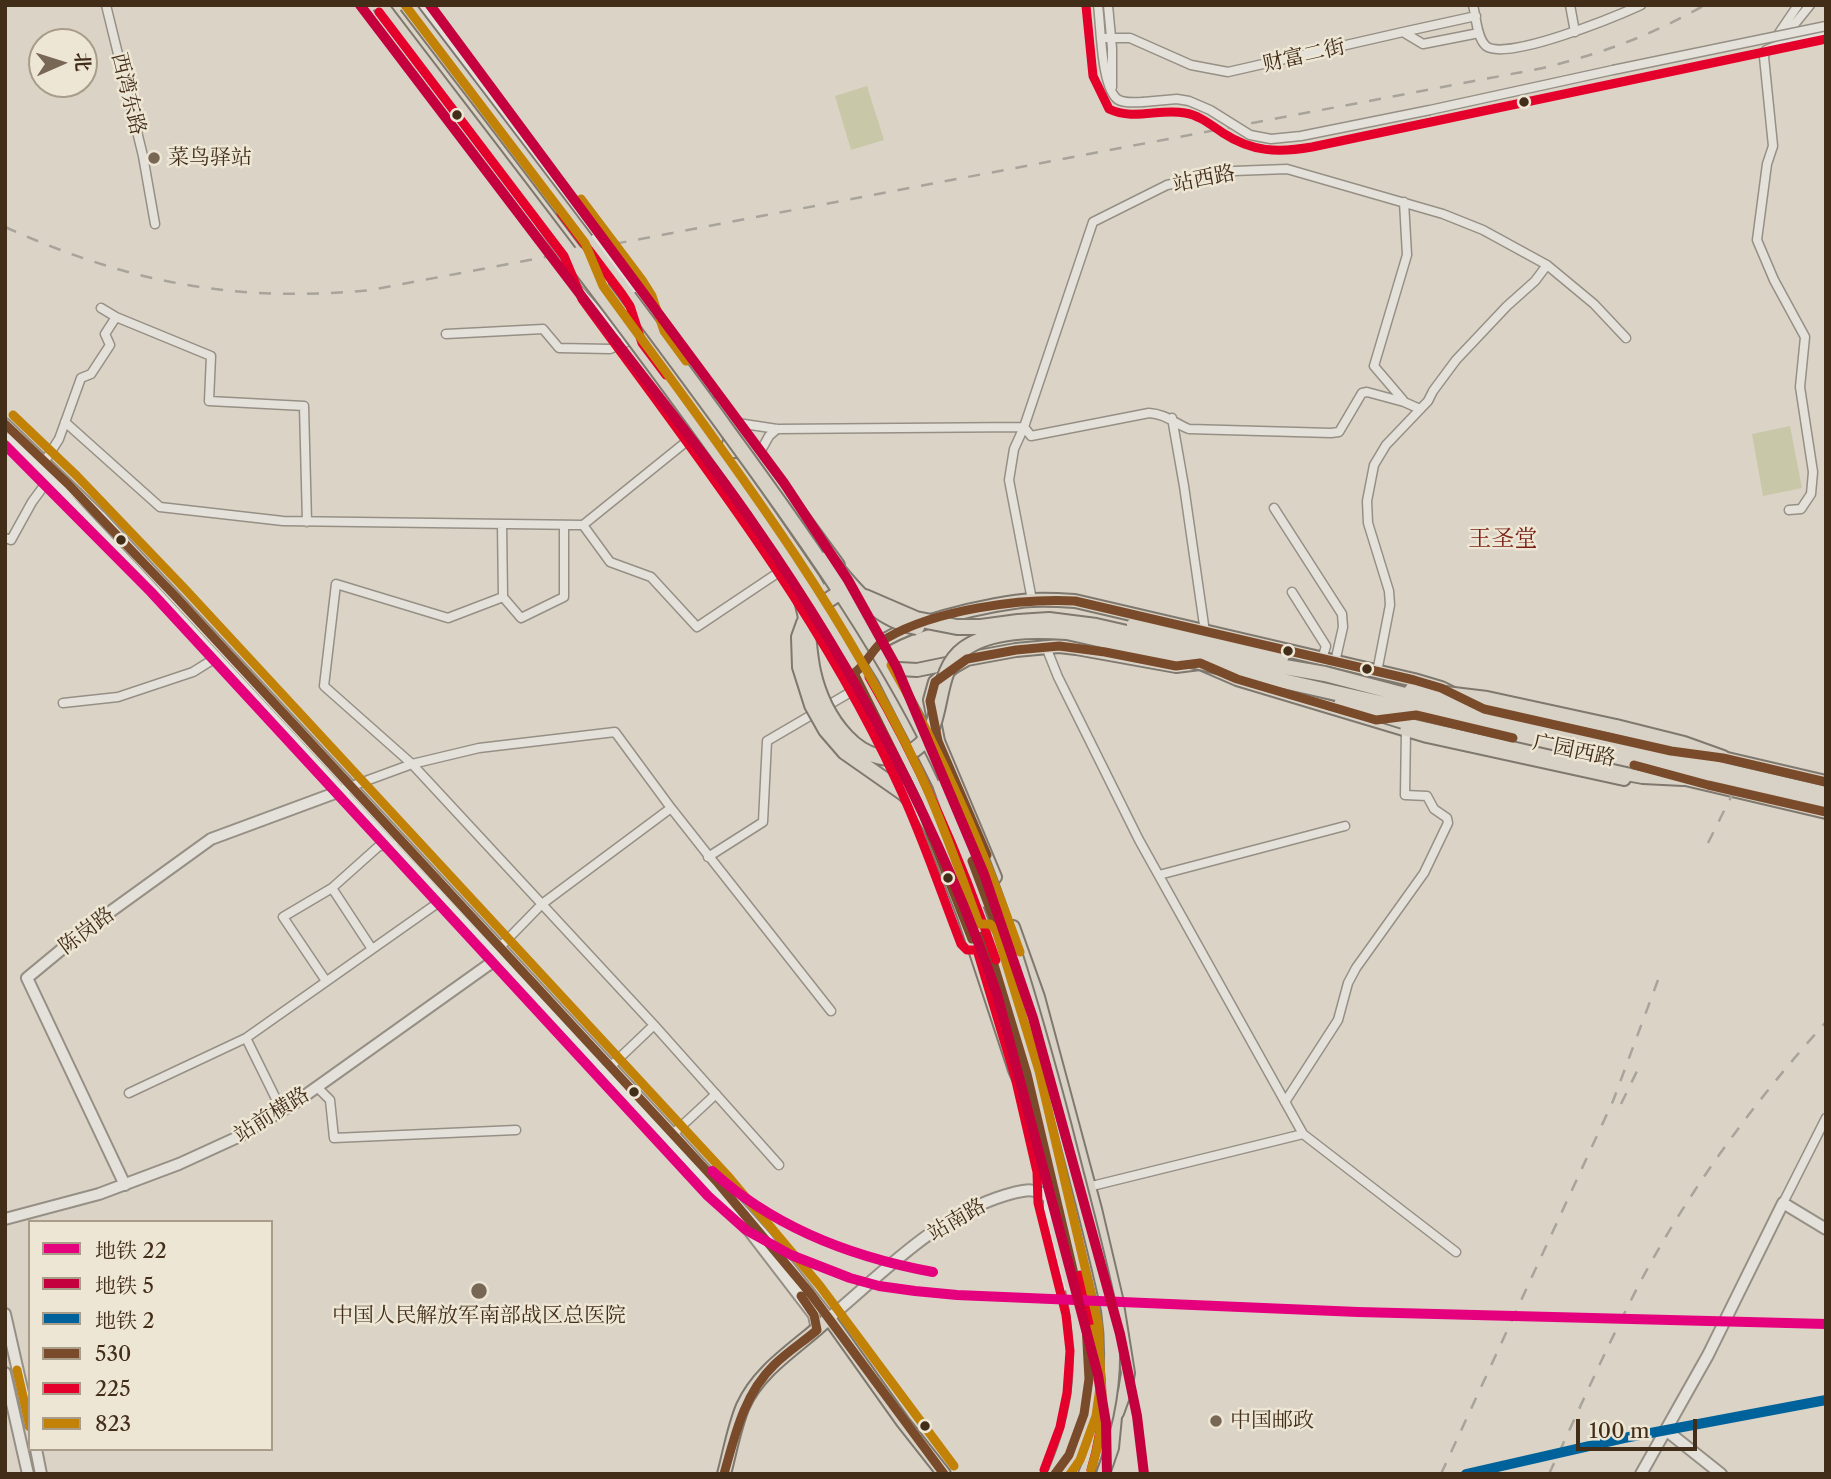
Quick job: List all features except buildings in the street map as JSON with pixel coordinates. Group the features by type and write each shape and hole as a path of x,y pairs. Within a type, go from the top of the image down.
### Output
{"highway":[{"path":"407,5 698,390 852,588 892,621 929,628 1021,613 1087,615 1294,662 1327,665 1369,685 1443,705 1825,786"},
{"path":"380,7 533,220"},
{"path":"380,7 621,322 764,518 852,657 915,771 974,905 1008,999 1028,1062 1051,1164 1092,1317 1096,1353 1095,1387 1080,1446 1067,1474"},
{"path":"698,390 834,583 871,666 942,789 1015,995 1044,1119 1080,1227"},
{"path":"764,518 802,600 812,674 827,710 844,734 863,751 884,758 908,753 919,747 930,735 943,680 952,661 964,649 981,640 1017,632 1050,631 1083,634 1826,804"},
{"path":"1051,1164 982,950 937,839 914,803 845,752 818,717 800,667 799,637 804,623 813,610 828,599 836,595 852,594 877,601 905,615 940,625 969,628 1036,621 1080,623 1250,662 1327,665"},
{"path":"871,666 918,722 950,786 1019,965 1041,1038 1098,1258 1112,1329 1112,1374 1102,1432 1085,1471"},
{"path":"1251,673 1422,727 1581,764 1643,776 1683,778"},
{"path":"1369,685 1487,699 1616,727 1684,744 1723,758"},
{"path":"1055,1474 1072,1430 1082,1374 1081,1332 1056,1224"}],"main road":[{"path":"400,5 505,142 575,223"},
{"path":"417,5 516,133 575,223 570,248"},
{"path":"380,7 604,288 818,578"},
{"path":"380,7 570,248 583,270 653,337 698,390 730,422 871,608 880,616 899,620 1032,600 1093,604 1327,665 1377,672 1428,684 1484,709"},
{"path":"533,220 570,248 632,287 749,471 785,522 930,765 972,861 1001,936 1026,1013 1049,1091 1104,1322 1116,1379 1101,1411 1085,1471"},
{"path":"604,288 629,341 789,565 871,666 917,670 1046,647 1076,648 1176,666 1200,663 1237,680 1406,730 1622,779 1650,781 1683,778"},
{"path":"641,301 653,337"},
{"path":"785,522 816,536"},
{"path":"816,536 818,578"},
{"path":"953,614 892,635 876,645 869,690 940,853 972,939 1015,1070 1044,1119"},
{"name":"广园西路","path":"1230,638 1227,653 1671,751 1723,758 1825,786"},
{"path":"967,659 935,682 930,700 938,741 987,855 1038,997 1121,1324 1112,1448 1103,1474"},
{"name":"广园西路","path":"1200,663 1826,812"},
{"path":"869,690 927,784 956,848 974,897 1027,1074 1044,1119 1051,1164 1085,1314 1088,1395 1082,1439 1067,1474"},
{"path":"1376,720 1416,715"},
{"path":"940,853 956,848"},
{"path":"972,861 987,855"},
{"path":"972,939 985,935"},
{"path":"1051,1164 1050,1224 1088,1395"},
{"path":"1050,1200 1056,1224"},
{"path":"829,1318 942,1474"},
{"name":"站南路","path":"724,1474 744,1406 760,1380 829,1318"},
{"path":"1089,1379 1116,1379"},
{"path":"1055,1474 1069,1455 1084,1414"}],"street":[{"name":"西湾东路","path":"106,5 143,156 155,224"},
{"path":"361,5 570,248 577,288 629,341 610,349 559,348 543,328 446,334"},
{"name":"站西路","path":"1098,5 1107,38"},
{"name":"站西路","path":"1108,5 1107,38 1114,96 1121,101 1188,101 1210,110 1250,135 1271,139 1301,136 1430,110 1826,26"},
{"path":"1473,5 1484,45 1494,50 1538,43 1575,32 1641,5"},
{"path":"1570,5 1575,32"},
{"path":"1777,36 1798,5"},
{"path":"1776,47 1810,5"},
{"name":"财富二街","path":"1107,38 1129,38 1191,65 1228,72 1476,16"},
{"path":"1403,32 1423,44 1479,33"},
{"path":"1789,510 1801,509 1811,494 1813,472 1800,387 1805,337 1774,280 1757,240 1767,164 1773,146 1764,57 1766,50 1786,42 1826,35"},
{"path":"505,142 516,133"},
{"name":"站西路","path":"1032,600 1010,480 1014,449 1024,427 1093,222 1167,185 1234,171 1287,169 1443,214 1483,230 1546,265 1594,304 1626,338"},
{"path":"1404,202 1407,255 1374,366 1404,402"},
{"path":"1377,672 1390,605 1389,591 1368,523 1369,481 1374,465 1386,445 1428,401 1461,354 1535,281 1546,265"},
{"path":"632,287 693,364 698,390"},
{"path":"101,309 211,356 209,401 304,406 307,522"},
{"path":"45,461 59,439 81,378 91,374 110,345 105,334 116,317"},
{"path":"730,422 777,429 1024,427 1031,436 1149,413 1171,418 1189,429 1331,433 1339,432 1362,393 1404,402 1420,409"},
{"path":"1171,418 1184,486 1205,632"},
{"path":"65,422 160,507 307,522 583,525 696,433"},
{"path":"5,424 100,516 346,788 501,946 765,1236 829,1318"},
{"path":"749,471 760,459 769,436 777,429"},
{"path":"5,438 49,479 217,657 346,788"},
{"path":"5,538 11,540 32,502 49,479"},
{"path":"1274,508 1342,614 1343,627 1327,665"},
{"path":"502,524 503,597 522,618 564,597 564,525"},
{"path":"583,525 610,562 651,577 697,628 789,565"},
{"path":"503,597 448,618 336,584 324,686 412,764 779,1165"},
{"path":"1292,593 1326,646 1327,665"},
{"path":"1046,647 1096,755 1159,875 1303,1134 1456,1252"},
{"path":"63,703 118,697 193,672 217,657"},
{"path":"708,857 764,822 767,741 869,690"},
{"path":"1286,1102 1338,1020 1348,983 1356,968 1424,873 1448,824 1447,818 1434,810 1427,796 1405,795 1406,730"},
{"path":"346,788 412,764 479,748 615,732 708,857 831,1011"},
{"name":"陈岗路","path":"125,1185 27,978 85,930 211,839 346,788"},
{"path":"498,958 501,946 542,904 671,808"},
{"path":"1159,875 1345,826"},
{"path":"326,981 283,917 332,888 379,846 396,841"},
{"path":"396,841 442,900 748,1229 814,1315 817,1330"},
{"path":"332,888 372,949"},
{"path":"129,1093 246,1038 442,900"},
{"name":"站前横路","path":"5,1219 71,1203 125,1185 223,1145 282,1111 498,958"},
{"path":"611,1066 654,1026"},
{"path":"246,1038 282,1111"},
{"path":"317,1087 330,1100 334,1138 516,1130"},
{"path":"673,1133 716,1094"},
{"path":"1641,1474 1708,1355 1826,1118"},
{"path":"1088,1187 1303,1134"},
{"name":"站南路","path":"829,1318 938,1226 967,1210 1024,1190 1040,1191 1050,1200"},
{"path":"1783,1203 1826,1229"},
{"path":"5,1314 28,1415"},
{"path":"5,1373 28,1474"},
{"path":"1667,1430 1721,1474"},
{"path":"36,1451 41,1474"}],"green space":[{"path":"867,86 884,140 851,150 835,96"},
{"path":"1790,426 1802,488 1763,496 1752,434"}],"railway":[{"path":"5,227 96,262 184,284 274,294 371,290 1543,68 1626,43 1705,5"},
{"path":"1708,843 1733,793"},
{"path":"1441,1474 1613,1101 1658,980"},
{"path":"1549,1474 1606,1350 1662,1243 1727,1144 1826,1022"},
{"path":"1621,1104 1638,1069"}],"metro line":[{"name":"5","path":"360,5 737,500 827,637 892,752 949,871 997,994 1098,1375 1106,1423 1107,1474"},
{"name":"5","path":"430,5 784,483 848,580 897,668 984,874 1033,1018 1120,1334 1137,1416 1144,1474"},
{"name":"22","path":"5,445 151,592 708,1196 746,1230 791,1255 879,1286 957,1295 1358,1312 1826,1324"},
{"name":"22","path":"712,1171 761,1209 815,1237 873,1258 933,1272"},
{"name":"2","path":"1466,1474 1624,1438 1826,1400"}],"transit line":[{"name":"823","path":"405,5 585,243 603,286 731,462 812,581 886,706 919,771 979,924 990,924 996,930 1039,1071 1098,1323 1101,1380 1096,1416 1080,1460 1070,1474"},
{"name":"225","path":"1086,6 1093,76 1109,109 1128,114 1190,114 1244,144 1277,150 1312,147 1826,39"},
{"name":"225","path":"379,12 564,256 582,299 710,474 792,593 830,654 897,782 923,842 961,944 967,950 977,950 1015,1077 1037,1172 1038,1203 1066,1315 1070,1351 1067,1393 1060,1427 1044,1470"},
{"name":"823","path":"581,199 642,280 652,296 664,331 686,361"},
{"name":"225","path":"561,213 630,306 642,343 666,375"},
{"name":"823","path":"13,415 77,476 185,589 727,1175 820,1286 954,1466"},
{"name":"530","path":"5,424 68,484 176,597 718,1183 810,1293 944,1474"},
{"name":"530","path":"1055,1474 1069,1455 1084,1414 1089,1379 1086,1325 1027,1074 985,935 972,939 919,804 854,673 882,642 907,628 953,613 1004,604 1075,601 1414,680 1441,688 1484,709 1826,782"},
{"name":"530","path":"1008,957 972,861 987,855 938,741 930,701 935,682 967,659 1059,646 1176,666 1200,663 1237,679 1376,720 1416,715 1513,738"},
{"name":"823","path":"891,665 962,805 1020,952"},
{"name":"225","path":"869,677 940,816 996,960"},
{"name":"530","path":"1634,765 1826,812"},
{"name":"225","path":"1080,1275 1097,1349 1102,1396 1098,1444 1091,1470"},
{"name":"530","path":"724,1474 742,1416 755,1389 774,1365 817,1330 814,1315 801,1296"},
{"name":"823","path":"1091,1470 1102,1417 1100,1365 1093,1329"},
{"name":"823","path":"17,1370 28,1418"}],"place":[{"name":"菜鸟驿站","path":"154,158"},
{"name":"中国人民解放军南部战区总医院","path":"479,1291"},
{"name":"中国邮政","path":"1216,1421"}],"district":[{"name":"王圣堂","path":"1503,539"}]}
